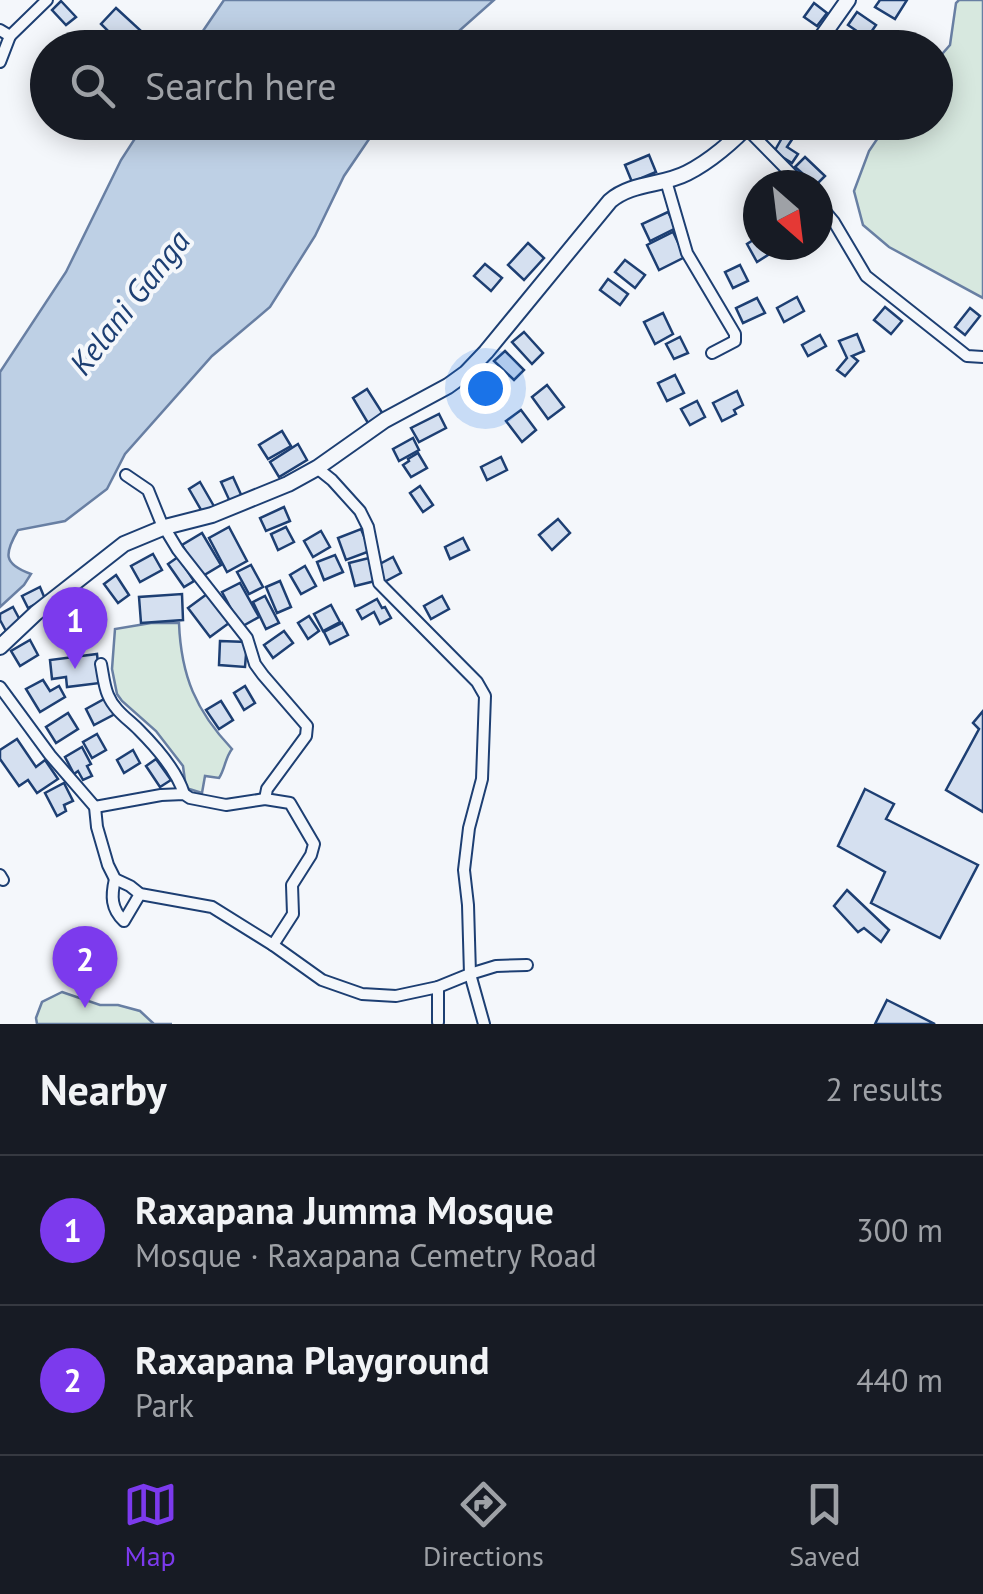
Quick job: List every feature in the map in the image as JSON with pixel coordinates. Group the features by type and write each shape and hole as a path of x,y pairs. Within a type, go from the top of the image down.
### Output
{"main road":[{"path":"827,30 848,0"},
{"path":"0,648 15,631 124,544 264,495 317,468 385,420 448,386 486,352 610,201 634,188 687,173 729,140"}],"street":[{"path":"0,62 5,33 47,0"},
{"path":"762,140 788,170"},
{"path":"666,181 687,252 736,334 735,340 712,353"},
{"path":"833,221 866,276 966,356 983,357"},
{"path":"317,468 360,511 368,527 378,583 477,682 484,696 482,779 469,828 464,870 470,974 484,1024"},
{"path":"126,475 148,490 178,550 248,638 263,675 308,726 306,736 267,789 265,799"},
{"path":"101,664 107,693 118,711 141,732 173,772 184,794"},
{"path":"0,687 95,808 97,827 115,879 140,894 212,907 322,980 362,994 396,996 438,987 496,966 527,965"},
{"path":"95,808 161,794 184,794 226,806 265,799 290,803 314,844 312,856 292,885 293,914 273,945"},
{"path":"115,879 111,893 124,922 140,894"},
{"path":"438,987 438,1022"}],"shaded area":[{"path":"983,0 983,298 889,247 863,225 854,191 876,140 953,140 952,30 956,3"},
{"path":"179,623 183,660 193,692 209,721 232,749 219,778 205,776 202,793 186,788 183,766 156,731 117,694 112,669 115,629"},
{"path":"62,992 100,1005 140,1011 154,1024 37,1024 42,1002"}],"water":[{"path":"224,0 494,0 460,30 204,30"},
{"name":"Kelani Ganga","path":"134,140 368,140 270,307 212,356 125,454 107,489 65,521 18,530 9,557 15,566 31,574 0,607 0,372 66,272"}],"building":[{"path":"880,0 907,0 895,19 875,7"},
{"path":"61,1 76,17 66,25 52,10"},
{"path":"814,3 827,13 817,26 804,17"},
{"path":"116,8 140,30 107,30 101,24"},
{"path":"857,12 876,25 873,30 855,30 848,25"},
{"path":"781,140 792,140 787,147 798,154 792,163 774,152"},
{"path":"649,155 656,172 632,182 625,165"},
{"path":"805,157 819,170 798,170 795,167"},
{"path":"668,212 676,228 650,241 642,224"},
{"path":"673,232 685,257 659,270 647,245"},
{"path":"528,243 544,258 524,280 508,265"},
{"path":"625,260 645,275 635,288 615,272"},
{"path":"485,264 502,278 491,291 474,276"},
{"path":"740,265 748,281 733,288 725,272"},
{"path":"608,279 628,294 620,305 600,290"},
{"path":"797,297 804,311 784,322 777,308"},
{"path":"757,298 765,313 743,323 736,308"},
{"path":"885,307 902,321 891,334 874,320"},
{"path":"970,308 980,316 965,335 955,327"},
{"path":"663,313 673,334 655,344 644,322"},
{"path":"524,332 543,353 532,364 512,342"},
{"path":"857,334 864,351 852,356 858,361 845,376 837,370 847,358 839,341"},
{"path":"820,335 826,346 808,356 802,345"},
{"path":"680,337 688,353 674,359 666,344"},
{"path":"505,351 524,370 514,380 494,361"},
{"path":"484,373 503,391 490,404 471,386"},
{"path":"675,375 684,393 667,401 658,383"},
{"path":"547,385 564,407 548,419 532,397"},
{"path":"367,389 383,414 368,423 353,398"},
{"path":"737,391 743,405 722,421 713,403"},
{"path":"697,401 705,417 690,425 681,409"},
{"path":"521,410 536,430 522,442 506,421"},
{"path":"439,414 446,428 419,442 411,428"},
{"path":"282,431 291,446 268,459 259,445"},
{"path":"413,438 419,450 399,461 393,449"},
{"path":"298,444 307,460 279,477 270,462"},
{"path":"418,453 427,468 411,477 403,465"},
{"path":"501,457 507,470 487,480 481,467"},
{"path":"233,477 244,501 232,506 221,482"},
{"path":"200,482 215,508 204,515 189,489"},
{"path":"420,486 433,505 423,512 410,493"},
{"path":"284,507 290,521 266,531 260,518"},
{"path":"558,519 570,533 552,550 539,535"},
{"path":"229,527 247,561 227,572 209,538"},
{"path":"286,527 294,542 278,550 271,534"},
{"path":"361,529 370,551 346,560 338,538"},
{"path":"321,531 330,547 313,557 304,541"},
{"path":"202,533 221,565 201,577 182,545"},
{"path":"463,538 469,550 450,559 445,547"},
{"path":"153,554 162,570 140,582 131,566"},
{"path":"335,555 343,572 324,580 317,562"},
{"path":"178,557 194,581 184,587 168,564"},
{"path":"393,557 401,573 384,582 376,566"},
{"path":"369,558 375,581 355,586 349,563"},
{"path":"251,565 263,587 249,594 237,572"},
{"path":"305,566 316,586 301,594 290,575"},
{"path":"116,575 129,595 118,603 104,584"},
{"path":"280,581 291,607 277,613 266,587"},
{"path":"240,583 259,617 241,627 222,592"},
{"path":"40,587 45,599 28,608 22,596"},
{"path":"182,594 183,620 141,623 139,597"},
{"path":"207,594 229,623 210,637 188,608"},
{"path":"80,596 92,613 66,630 55,613"},
{"path":"265,596 279,623 266,629 253,602"},
{"path":"442,596 449,609 431,619 424,606"},
{"path":"377,599 391,618 380,624 374,612 362,619 357,610"},
{"path":"331,605 340,622 323,631 314,614"},
{"path":"13,607 21,622 6,631 0,614"},
{"path":"309,616 319,631 308,639 298,623"},
{"path":"342,623 348,635 330,644 324,632"},
{"path":"284,631 293,643 273,658 264,645"},
{"path":"30,640 38,655 20,666 11,651"},
{"path":"220,641 247,642 245,667 219,665"},
{"path":"97,654 100,683 67,687 66,677 52,679 50,660"},
{"path":"43,680 50,691 59,686 65,697 40,712 26,689"},
{"path":"245,686 255,703 244,710 234,693"},
{"path":"106,698 115,714 94,725 86,709"},
{"path":"221,701 233,720 219,729 206,710"},
{"path":"983,711 983,812 946,790 979,729 973,723"},
{"path":"68,713 78,729 56,743 46,727"},
{"path":"97,734 106,750 92,758 83,742"},
{"path":"17,739 36,767 45,760 58,779 37,793 28,780 19,786 0,759 0,750"},
{"path":"82,747 92,776 83,780 78,771 74,774 65,757"},
{"path":"133,750 140,763 124,773 117,760"},
{"path":"156,759 171,780 160,787 146,766"},
{"path":"64,783 73,801 64,805 66,811 57,816 45,793"},
{"path":"865,789 894,804 886,819 978,865 940,938 871,903 885,872 838,846"},
{"path":"847,890 889,930 881,942 864,928 858,932 834,906"},
{"path":"887,1000 935,1024 875,1024"}],"place":[{"name":"Raxapana Jumma Mosque","path":"75,669"},
{"name":"Raxapana Playground","path":"85,1008"}]}
